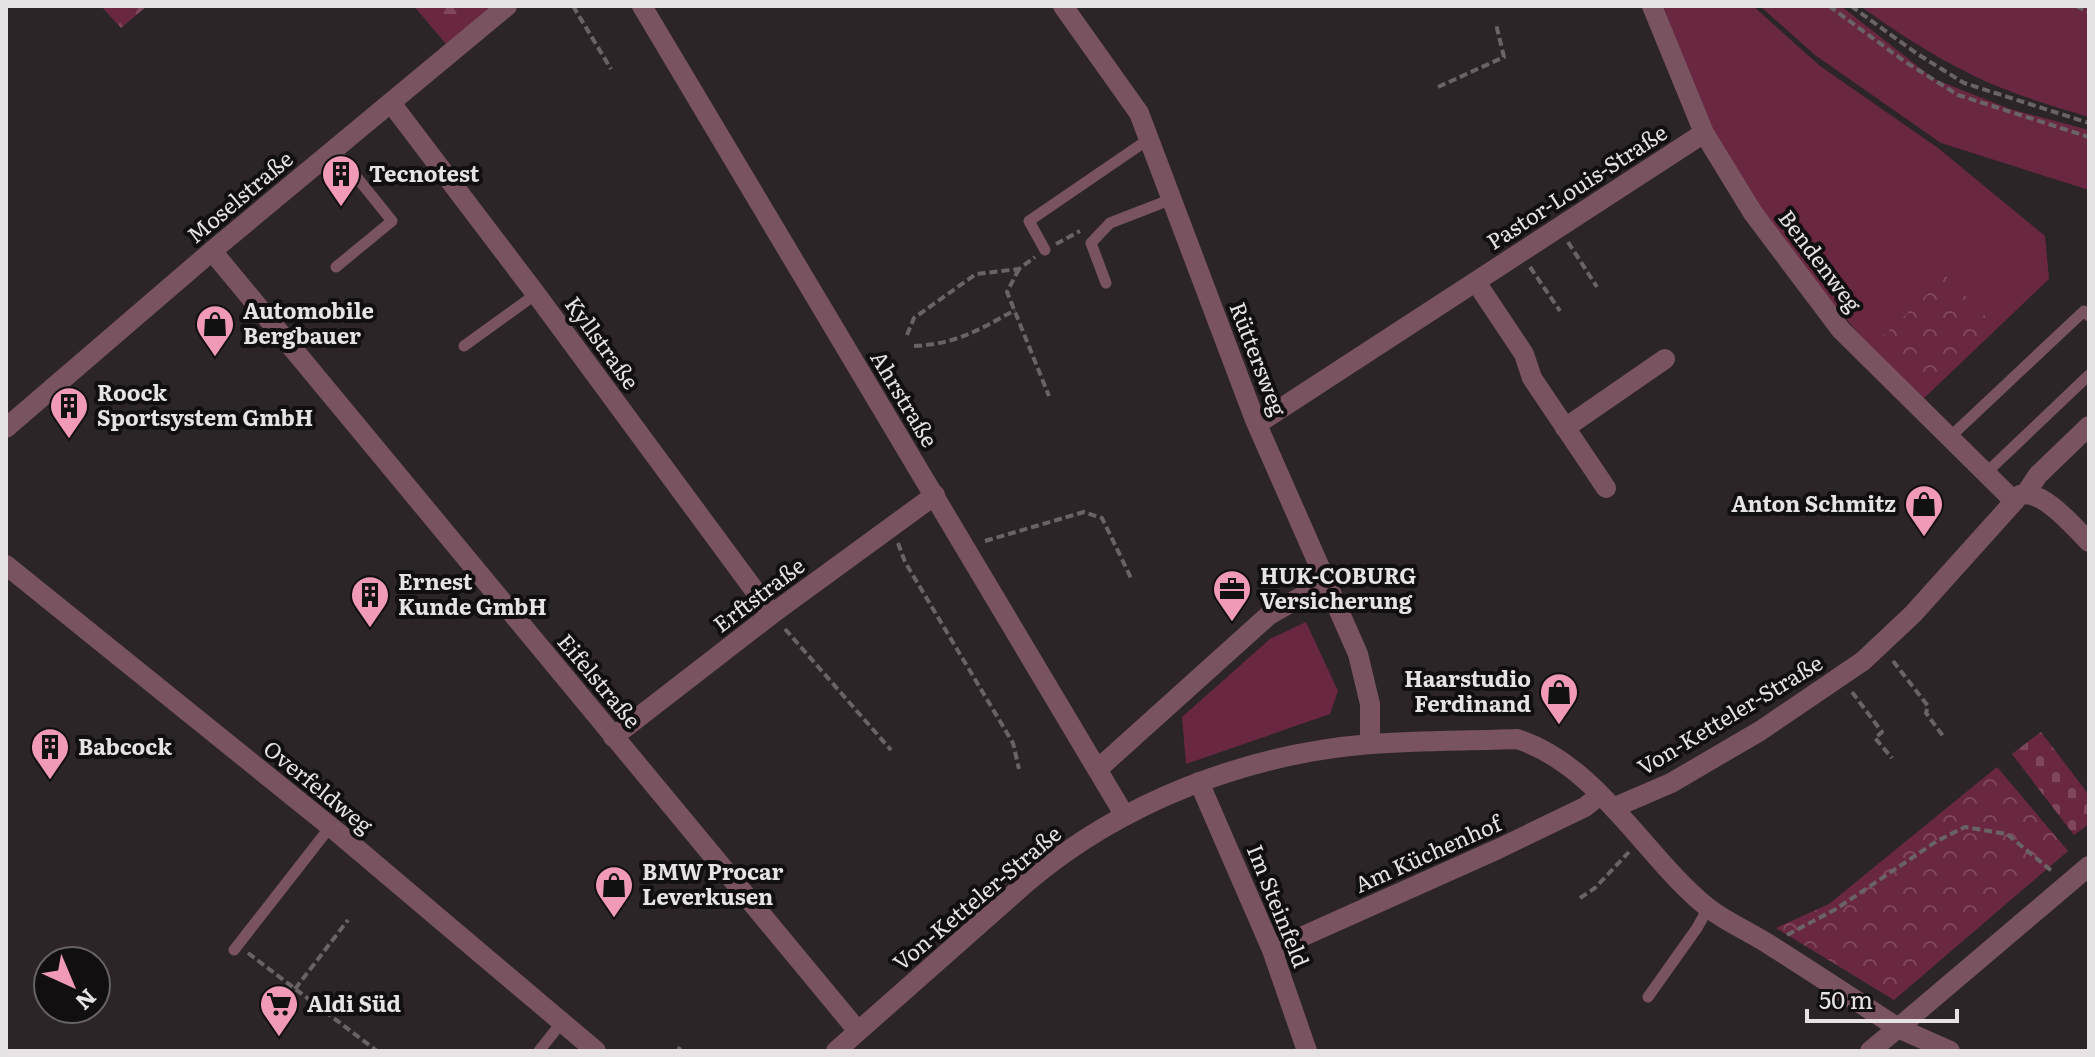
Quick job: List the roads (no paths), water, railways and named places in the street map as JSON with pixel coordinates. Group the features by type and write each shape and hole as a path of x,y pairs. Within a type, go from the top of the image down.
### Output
{"street":[{"name":"Moselstraße","path":"6,428 212,251 507,6"},
{"name":"Ahrstraße","path":"642,6 1125,816"},
{"name":"Rüttersweg","path":"1063,6 1139,113 1257,424 1358,654 1370,704 1370,744"},
{"name":"Bendenweg","path":"1652,6 1704,133 1753,213 1841,330 1985,474 2020,497 2038,497 2089,542"},
{"name":"Kyllstraße","path":"391,103 772,614"},
{"name":"Pastor-Louis-Straße","path":"1257,424 1704,133"},
{"name":"Eifelstraße","path":"212,251 858,1031"},
{"path":"1476,282 1524,354 1532,378 1606,488"},
{"path":"1565,428 1665,359"},
{"name":"Von-Ketteler-Straße","path":"836,1051 1055,859 1088,836 1199,782 1258,762 1370,744 1517,739 1540,747 1606,802 1671,783 1760,731 1881,646 2047,465 2089,426"},
{"name":"Erftstraße","path":"613,737 772,614 935,495"},
{"name":"Overfeldweg","path":"6,565 330,827 596,1051"},
{"path":"1098,769 1269,615 1327,582"},
{"name":"Im Steinfeld","path":"1199,782 1272,950 1307,1051"},
{"path":"1606,802 1708,908 1898,1028 1950,1051"},
{"name":"Am Küchenhof","path":"1272,950 1585,807 1606,802"},
{"path":"1870,1051 2089,866"}],"lane":[{"path":"1045,250 1029,221 1149,139"},
{"path":"334,149 392,221 336,267"},
{"path":"1106,283 1091,243 1110,223 1172,199"},
{"path":"464,346 536,294"},
{"path":"1949,438 2084,311 2089,316"},
{"path":"1985,474 2089,375"},
{"path":"236,948 330,827"},
{"path":"1648,997 1708,908"},
{"path":"539,1051 562,1022"}],"place":[{"name":"Tecnotest","path":"341,208"},
{"name":"Automobile Bergbauer","path":"215,358"},
{"name":"Roock Sportsystem GmbH","path":"69,440"},
{"name":"Anton Schmitz","path":"1924,538"},
{"name":"HUK-COBURG Versicherung","path":"1232,623"},
{"name":"Ernest Kunde GmbH","path":"370,629"},
{"name":"Haarstudio Ferdinand","path":"1559,726"},
{"name":"Babcock","path":"50,781"},
{"name":"BMW Procar Leverkusen","path":"614,919"},
{"name":"Aldi Süd","path":"279,1038"}]}
